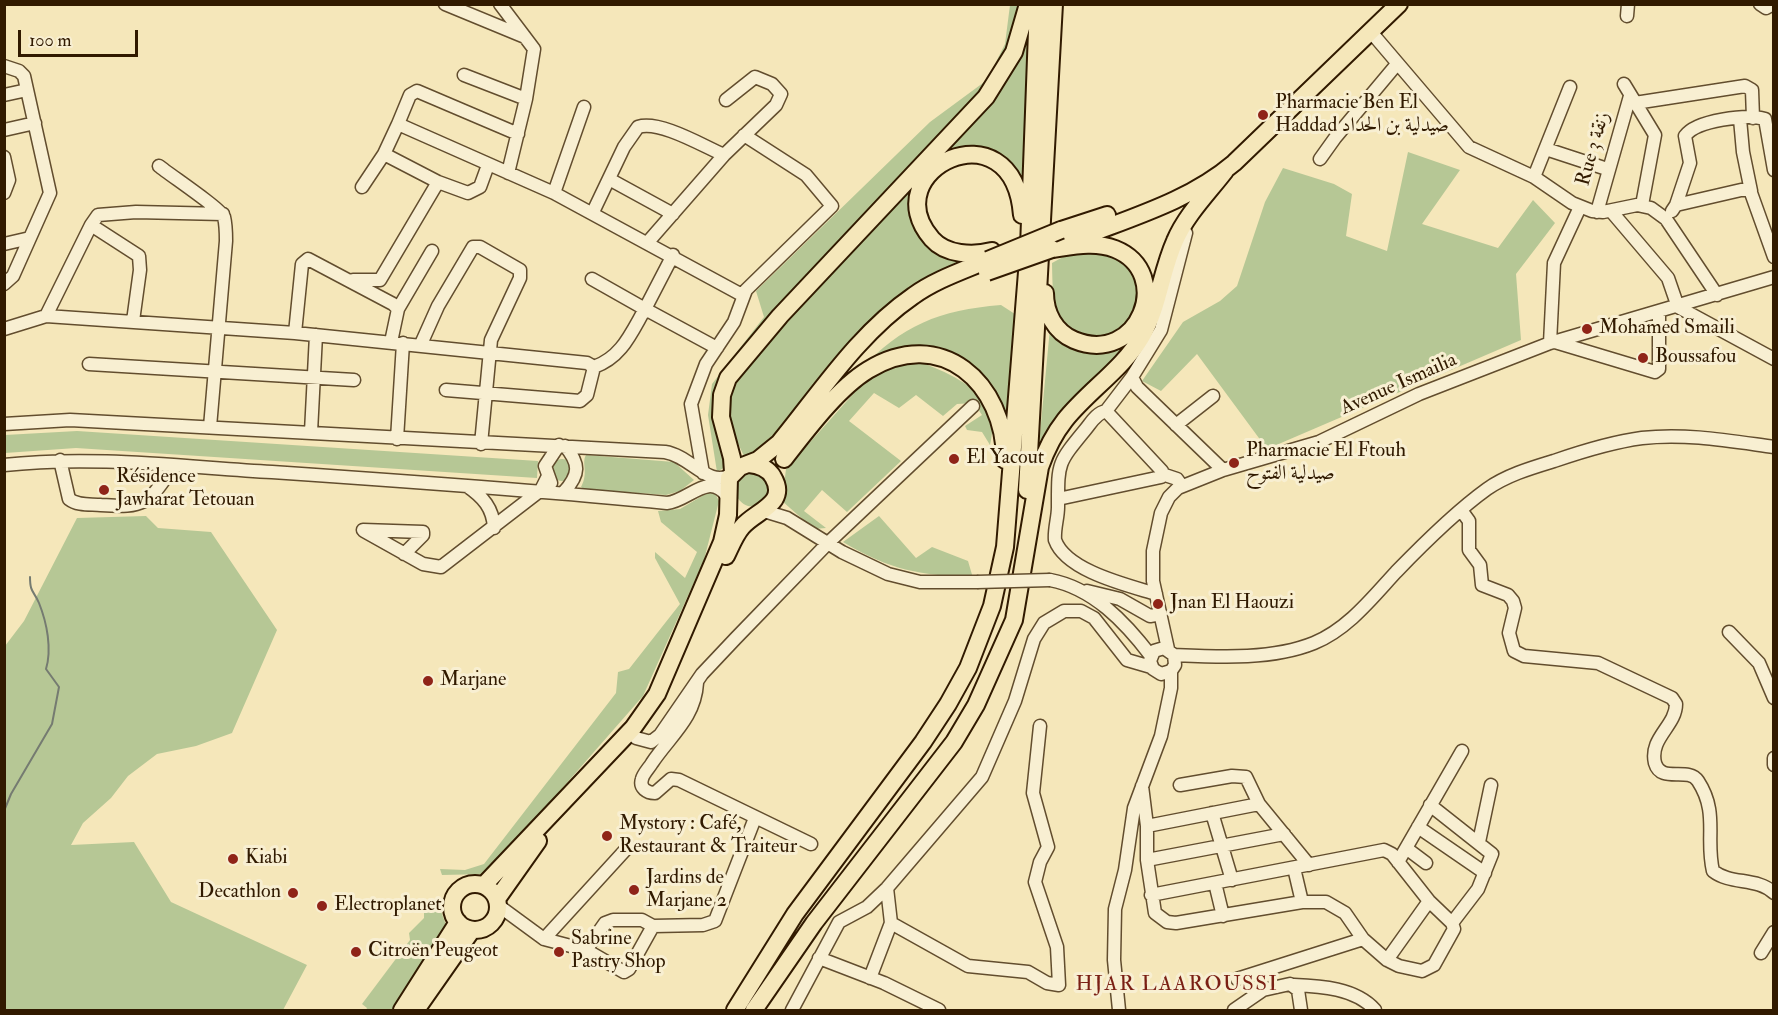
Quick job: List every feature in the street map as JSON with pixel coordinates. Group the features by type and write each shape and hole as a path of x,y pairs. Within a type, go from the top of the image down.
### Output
{"highway":[{"path":"465,926 452,908 457,892 469,885 484,885 633,728 652,703 722,542 728,499 726,485 732,474 732,458 721,417 726,382 768,329 986,97 1014,52 1028,4"},
{"path":"735,1011 795,914 923,742 968,668 992,606 1005,547 1029,247 1038,4"},
{"path":"732,474 779,443 871,332 889,315 928,286 987,266 1052,249 1084,244 1102,246 1115,249 1129,257 1138,267 1146,290 1143,313 1135,327 1120,340 1104,345 1085,345 1068,338 1054,325 1047,309 1044,296 1056,4"},
{"path":"941,756 989,660 1006,614 1020,557 1024,525 1056,4"},
{"path":"1052,249 1066,236 1176,190 1211,170 1386,4"},
{"path":"754,1011 814,923 954,742 976,705 1014,620 1040,467 1049,444 1066,419 1127,358 1143,335 1157,300 1175,240 1225,171 1399,4"},
{"path":"1025,276 1019,197 1015,182 1003,167 987,156 964,154 942,161 927,176 920,190 917,208 924,229 935,242 961,253 981,254 1020,247 1066,236 1187,196 1225,171"},
{"path":"774,479 783,459 800,432 860,356 903,314 934,293 1020,247"},
{"path":"783,459 845,389 867,370 887,361 927,356 943,358 969,373 981,384 994,402 1000,422 1005,455 1004,495 989,599 923,742"},
{"path":"465,926 489,926 496,918 498,903 532,848 652,722 734,540 744,524 767,508 777,488 774,479 764,468 749,464"},
{"path":"728,499 746,514 767,508"},
{"path":"484,885 498,903"},
{"path":"402,1011 465,926"},
{"path":"416,1011 465,926"}],"street":[{"path":"445,4 527,38"},
{"path":"500,4 534,49 526,99 508,173"},
{"path":"1760,5 1766,8 1773,4"},
{"path":"1371,32 1469,147 1534,177 1580,207 1597,212 1642,206 1666,219 1717,295"},
{"path":"1320,159 1397,64"},
{"path":"4,66 22,73 50,193 13,276 4,284"},
{"path":"464,75 526,99"},
{"path":"648,242 724,154 776,105 781,94 772,84 755,77 726,100"},
{"path":"1642,206 1655,138 1653,130 1630,94 1745,86 1752,90 1743,152 1746,190 1769,225 1773,257"},
{"path":"1534,177 1570,87"},
{"path":"4,95 27,90"},
{"path":"362,187 384,154 410,95 417,91 518,134"},
{"name":"Rue 3 زنقة","path":"1597,212 1607,169 1630,94"},
{"path":"554,192 584,107"},
{"path":"1666,219 1676,206 1690,164 1686,134 1707,123 1747,119 1766,120 1773,170"},
{"path":"4,130 35,123"},
{"path":"398,124 554,192 673,255 742,295"},
{"path":"593,212 633,131 644,125 662,128 724,154"},
{"path":"704,474 691,404 701,375 736,316 742,295 832,206 806,175 744,135"},
{"path":"1546,149 1607,169"},
{"path":"384,154 438,182 472,192 480,188 488,165"},
{"path":"4,157 9,183 4,193"},
{"path":"159,166 223,214 226,242 210,427"},
{"path":"609,179 673,214"},
{"path":"349,281 380,280 438,182"},
{"path":"1676,206 1746,190"},
{"path":"1156,594 1092,572 1065,554 1054,540 1058,476 1067,450 1096,416 1106,411 1158,337 1183,243 1206,195"},
{"path":"1580,207 1572,228 1560,245 1554,263 1552,343 1655,372 1659,369 1660,361 1659,313"},
{"path":"1611,211 1668,278 1678,307 1773,359"},
{"path":"46,316 91,225 98,216 106,213 223,214"},
{"path":"91,225 139,256 140,270 133,321"},
{"path":"4,244 30,238"},
{"path":"421,344 451,283 473,247 479,246 505,259 521,272 493,334 489,353 481,444"},
{"path":"397,438 398,309 432,251"},
{"path":"594,367 610,360 622,348 673,255"},
{"path":"295,333 300,278 305,260 311,260 393,304 398,309"},
{"name":"Avenue Ismailia","path":"1142,786 1161,736 1167,703 1162,659 1161,618 1152,560 1161,513 1169,497 1182,486 1223,470 1319,442 1419,394 1552,343 1659,313 1773,277"},
{"path":"592,279 717,348"},
{"path":"4,329 46,316 133,321 421,344 587,363 594,367"},
{"path":"311,432 316,335"},
{"path":"89,364 354,380"},
{"path":"446,390 580,401 587,395 594,367"},
{"path":"1132,377 1137,387 1223,470"},
{"path":"1176,425 1214,396"},
{"path":"636,738 645,742 655,740 698,681 828,543 973,406"},
{"path":"1106,411 1162,474 1177,479 1182,486"},
{"path":"4,424 70,420 311,432 481,444 665,452 685,458 704,474 721,479 732,474"},
{"path":"792,1011 839,922 867,907 887,888 982,777 1015,701 1034,639 1044,623 1064,611 1081,611 1094,618 1123,656 1133,663 1277,652 1327,636 1352,618 1461,510 1489,488 1511,476 1612,443 1664,436 1697,437 1773,447"},
{"path":"404,554 429,567 441,567 541,490 547,478 546,462 562,446"},
{"path":"561,492 574,480 578,467 575,459 562,446"},
{"path":"685,458 692,457 698,448"},
{"path":"4,465 60,460 174,466 541,490 667,503 681,500 696,489 708,485 719,488 728,499"},
{"path":"60,460 69,499 78,504 118,506 142,504 157,490 174,466"},
{"path":"1058,499 1160,478 1162,474"},
{"path":"547,478 561,492"},
{"path":"465,485 478,494 490,508 494,528"},
{"path":"767,508 870,567 909,580 977,582 1050,580 1120,599 1150,616 1161,618"},
{"path":"1461,510 1469,521 1469,550 1480,565 1482,585 1508,595 1514,601 1515,608 1509,633 1514,651 1524,656 1598,663 1654,690 1668,694 1677,704 1655,747 1655,762 1658,769 1665,774 1690,774 1698,779 1710,804 1710,845 1713,872 1723,879 1753,883 1769,888 1773,893"},
{"path":"1084,591 1107,608 1162,659"},
{"path":"1729,632 1760,663 1773,698"},
{"path":"698,681 691,712 650,766 642,779 641,786 655,793 671,779 676,778 755,819 811,844"},
{"path":"891,923 968,966 1028,972 1047,983 1059,985 1057,946 1035,882 1040,862 1048,847 1033,794 1040,726"},
{"path":"1398,862 1462,751"},
{"path":"1773,758 1773,765"},
{"path":"1180,784 1242,775 1248,780 1259,804 1309,865"},
{"path":"1142,786 1151,895 1155,913 1167,922 1176,924 1302,902 1326,902 1335,906 1349,918 1363,939 1387,960 1400,966 1422,971 1434,965 1453,932 1452,923 1429,901 1389,852 1380,849 1151,895"},
{"path":"1119,1011 1114,960 1115,909 1125,870 1131,821 1142,786"},
{"path":"1479,842 1491,786"},
{"path":"1147,826 1259,804"},
{"path":"1430,805 1492,854 1478,889 1452,923"},
{"path":"1212,813 1232,880"},
{"path":"586,950 609,921 636,919 653,926 703,925 715,921 755,819"},
{"path":"1418,827 1485,873"},
{"path":"1147,860 1284,834"},
{"path":"544,939 628,847"},
{"path":"1406,848 1426,863"},
{"path":"1294,868 1302,902"},
{"path":"1215,883 1223,915"},
{"path":"870,978 891,923 887,888"},
{"path":"1387,960 1429,901"},
{"path":"498,903 544,939 586,950 615,969 626,972 653,926"},
{"path":"1761,953 1773,932"},
{"path":"1237,978 1363,939"},
{"path":"819,958 870,978 939,1011"},
{"path":"1234,1011 1263,990 1294,985 1333,987 1370,1005 1375,1011"},
{"path":"1294,985 1298,990 1301,1011"}],"green space":[{"path":"1010,5 1024,5 999,69 965,117 725,382 728,465 717,472 708,415 712,384 764,317 756,291 930,122 987,80 1005,44"},
{"path":"1033,28 1023,183 1012,168 995,154 970,148 920,189 934,240 978,257 925,281 760,454 744,456 732,428 728,406 734,384 741,372 751,358 1010,74"},
{"path":"1408,152 1460,170 1422,224 1498,248 1533,200 1555,223 1516,274 1521,340 1267,449 1197,354 1161,391 1142,381 1183,322 1220,301 1237,286 1265,202 1283,168 1334,184 1352,194 1346,236 1387,251"},
{"path":"1076,250 1101,251 1132,263 1142,293 1134,321 1103,340 1074,330 1065,323 1055,305 1052,263"},
{"path":"1001,305 1018,316 1007,422 991,387 967,366 944,352 859,371 891,342 906,331 923,323 959,311"},
{"path":"1050,328 1107,351 1121,347 1138,337 1037,465"},
{"path":"920,362 970,387 986,403 992,419 990,445 982,432 967,430 965,426 982,415 974,403 957,404 943,416 916,395 899,408 874,393 849,421 901,461 847,512 822,490 804,511 826,528 814,529 782,501 786,469 863,383 884,368"},
{"path":"77,431 538,461 537,478 76,448 5,453 5,435"},
{"path":"586,455 674,462 694,480 680,491 666,495 584,489 581,487"},
{"path":"562,459 570,462 573,470 570,478 562,481 554,478 551,470 554,462"},
{"path":"743,471 764,472 771,491 763,501 754,506 745,505 736,496 734,482"},
{"path":"709,492 716,495 719,501 704,560 643,696 487,874 442,875 440,869 465,870 484,864 616,693 618,672 629,669 680,604 655,558 655,552 685,578 697,552 661,522 658,511 680,509"},
{"path":"146,516 158,528 211,532 277,630 232,733 196,746 157,754 128,776 111,798 83,823 71,845 134,842 171,902 307,965 283,1010 5,1010 5,646 24,621 77,518"},
{"path":"879,516 916,558 932,547 968,561 973,578 936,575 905,569 876,559 843,542"},
{"path":"437,900 447,928 396,1010 366,1010 367,1008 362,1004 410,940 409,933 424,918 424,907"}],"waterway":[{"path":"4,811 11,794 52,724 59,687 46,669 49,653 46,627 30,577"}],"place":[{"name":"Pharmacie Ben El Haddad صيدلية بن الحداد","path":"1263,115"},
{"name":"Mohamed Smaili","path":"1587,329"},
{"name":"Boussafou","path":"1643,358"},
{"name":"El Yacout","path":"954,459"},
{"name":"Pharmacie El Ftouh صيدلية الفتوح","path":"1234,463"},
{"name":"Résidence Jawharat Tetouan","path":"104,490"},
{"name":"Jnan El Haouzi","path":"1158,604"},
{"name":"Marjane","path":"428,681"},
{"name":"Mystory : Café, Restaurant & Traiteur","path":"607,836"},
{"name":"Kiabi","path":"233,859"},
{"name":"Jardins de Marjane 2","path":"634,890"},
{"name":"Decathlon","path":"293,893"},
{"name":"Electroplanet","path":"322,906"},
{"name":"Citroën Peugeot","path":"356,952"},
{"name":"Sabrine Pastry Shop","path":"559,952"}],"district":[{"name":"HJAR LAAROUSSI","path":"1177,985"}]}
